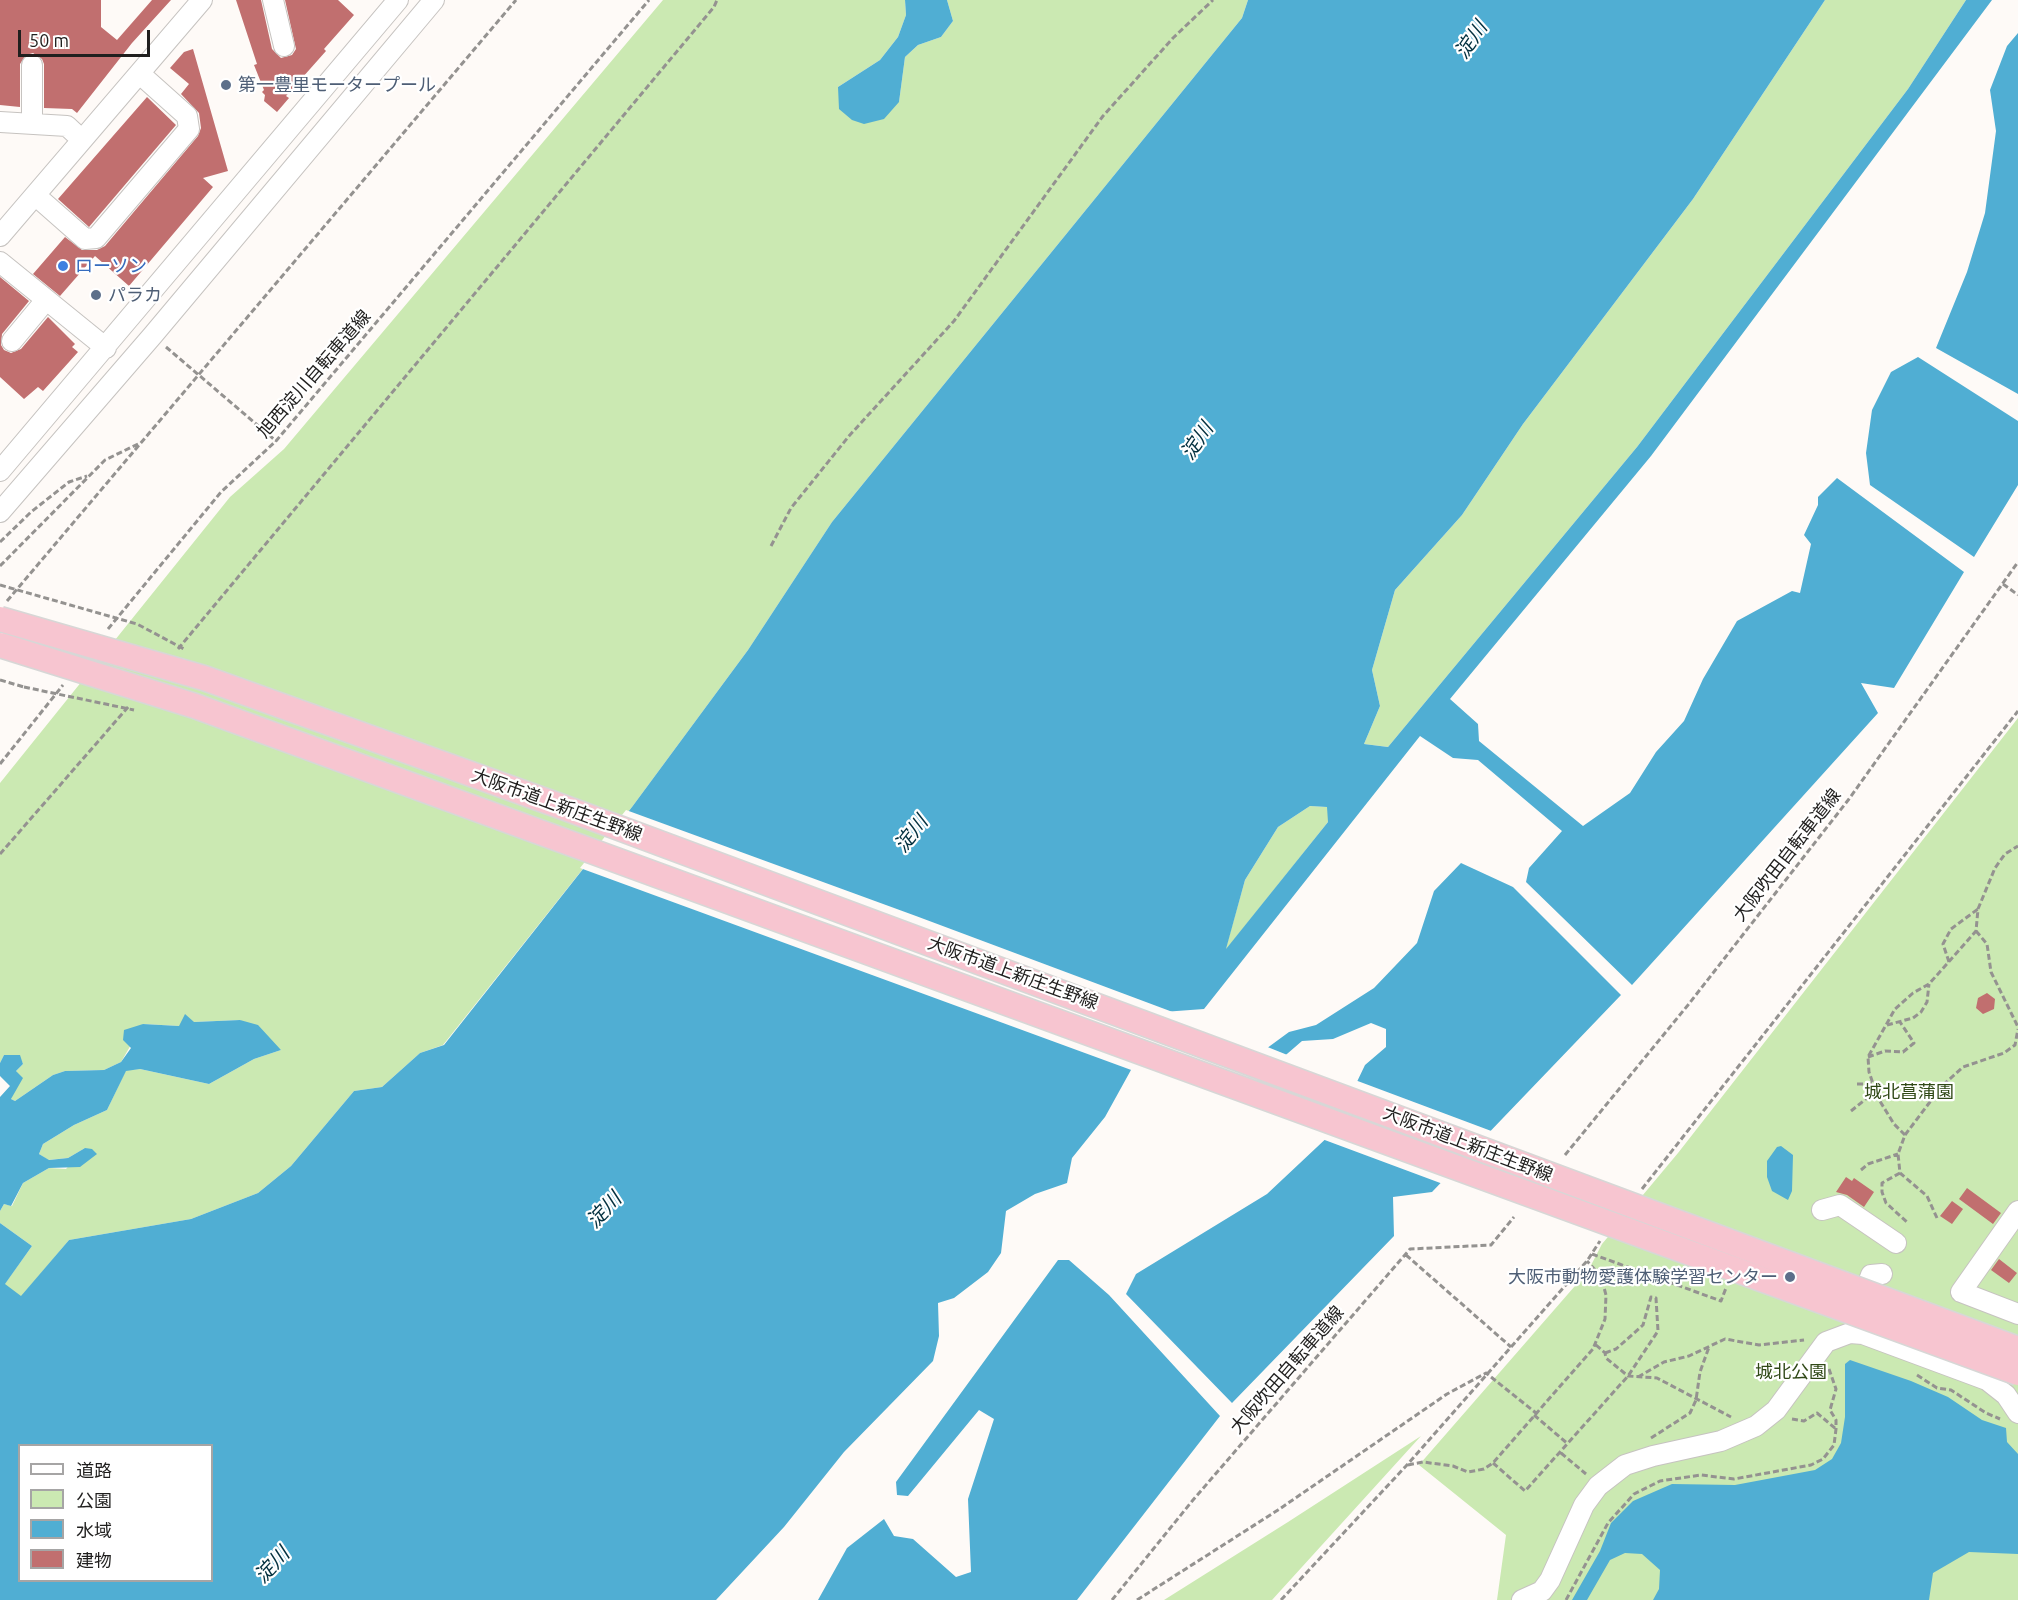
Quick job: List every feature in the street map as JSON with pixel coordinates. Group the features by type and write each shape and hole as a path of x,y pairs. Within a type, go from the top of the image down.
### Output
{"main road":[{"name":"大阪市道上新庄生野線","path":"0,619 204,678 560,806 2018,1349"},
{"name":"大阪市道上新庄生野線","path":"0,645 195,706 327,753 2018,1373"}],"street":[{"path":"0,236 202,0"},
{"path":"273,0 284,46"},
{"path":"0,471 398,0"},
{"path":"0,512 153,335 434,0"},
{"path":"32,65 32,123"},
{"path":"35,195 85,239 96,238 189,129 188,116 140,74"},
{"path":"0,122 67,126 82,140"},
{"path":"0,262 106,348"},
{"path":"12,340 46,300"},
{"path":"1822,1210 1840,1204 1896,1243"},
{"path":"2018,1211 1958,1291 2018,1314"},
{"path":"1850,1333 1871,1275 1882,1274"},
{"path":"1522,1600 1542,1592 1550,1580 1584,1505 1598,1486 1625,1465 1653,1456 1721,1442 1755,1426 1776,1410 1822,1349 1850,1333 1863,1334 1987,1380 2006,1395 2016,1409"}],"path":[{"path":"0,609 516,0"},
{"name":"旭西淀川自転車道線","path":"103,635 221,492 276,441 649,0"},
{"path":"176,651 714,7 716,0"},
{"path":"771,546 791,508 849,436 954,321 1103,116 1173,38 1213,0"},
{"path":"153,335 276,441"},
{"path":"0,566 105,460 140,443"},
{"path":"0,542 31,512 69,482 89,476"},
{"name":"大阪吹田自転車道線","path":"1565,1155 1688,1005 1849,799 2018,562"},
{"path":"2003,584 2018,594"},
{"path":"0,585 137,624 159,636"},
{"path":"0,680 24,687"},
{"path":"0,764 66,681"},
{"path":"0,854 130,704"},
{"path":"1644,1187 2018,711"},
{"path":"1905,1135 1894,1124 1878,1098 1872,1084 1868,1057 1894,1009 1913,993 1929,984 1976,931 1978,909 1995,868 2005,854 2018,846"},
{"path":"1949,962 1943,944 1951,929 1978,909"},
{"path":"1936,1218 1927,1196 1900,1173 1898,1154 1905,1135 1942,1086 1963,1067 2004,1053 2014,1045 2018,1028 1991,972 1987,944 1976,931"},
{"path":"1885,1025 1913,1018 1921,1012 1927,1002 1929,984"},
{"path":"1868,1057 1891,1051 1903,1052 1914,1043 1899,1022"},
{"path":"1857,1084 1872,1084"},
{"path":"1851,1110 1867,1098 1878,1098"},
{"path":"1861,1170 1868,1164 1898,1154"},
{"path":"1900,1173 1882,1184 1882,1192 1886,1203 1907,1222"},
{"path":"1511,1347 1405,1255 1410,1249 1491,1245 1514,1217"},
{"path":"1281,1600 1406,1466 1587,1261 1599,1242"},
{"path":"1592,1254 1721,1301 1728,1283"},
{"name":"大阪吹田自転車道線","path":"1112,1600 1193,1500 1405,1255"},
{"path":"1406,1466 1423,1462 1453,1466 1468,1472 1484,1469 1493,1462 1596,1344 1605,1319 1606,1295 1601,1277 1587,1261"},
{"path":"1493,1462 1525,1491 1628,1376 1658,1331 1656,1298 1651,1297 1643,1325 1616,1349 1605,1353"},
{"path":"1566,1600 1608,1523 1634,1494 1660,1481 1701,1475 1734,1479 1811,1465 1823,1459 1834,1445 1836,1420 1830,1410 1836,1389 1822,1349 1814,1339 1759,1344 1725,1339 1689,1356 1664,1362 1638,1377"},
{"path":"1596,1344 1605,1353 1606,1358 1628,1376 1657,1378 1696,1400 1755,1426"},
{"path":"1648,1440 1656,1432 1689,1413 1696,1400 1700,1372 1709,1347"},
{"path":"1486,1373 1568,1444"},
{"path":"1137,1600 1278,1510 1447,1394 1486,1373"},
{"path":"1916,1374 1937,1388 1951,1390 1986,1413 2001,1419 2016,1409"},
{"path":"1776,1410 1790,1419 1804,1421 1817,1413 1836,1429"},
{"path":"1561,1453 1598,1486"}],"green space":[{"path":"663,0 905,0 906,15 898,37 880,60 838,87 899,102 905,57 918,45 941,37 953,21 947,0 1248,0 1242,18 832,522 748,650 632,807 443,1045 420,1053 382,1087 354,1091 291,1166 258,1193 191,1219 69,1240 21,1297 4,1285 32,1246 0,1223 0,1211 4,1204 12,1206 23,1183 49,1168 66,1169 85,1148 68,1158 48,1160 39,1154 43,1144 74,1125 107,1110 126,1070 140,1069 209,1084 254,1059 281,1050 240,1020 194,1022 179,1026 143,1024 121,1062 104,1070 65,1071 53,1075 15,1101 11,1099 18,1075 16,1071 23,1064 19,1055 4,1055 0,1063 0,783 230,497 284,449"},
{"path":"1825,0 1966,0 1908,89 1637,447 1388,747 1364,744 1380,706 1372,670 1395,590 1462,515 1523,424 1693,199"},
{"name":"城北公園","path":"2018,718 2018,1600 1497,1600 1506,1535 1419,1465 1588,1271 1602,1244 1678,1153"},
{"path":"1310,806 1328,807 1328,822 1225,951 1245,880 1278,827"},
{"path":"1421,1436 1272,1600 1164,1600 1288,1522"}],"water":[{"path":"905,0 947,0 953,21 941,37 918,45 905,57 899,102 884,119 864,124 852,120 839,109 838,87 880,60 898,37 906,15"},
{"name":"淀川","path":"1248,0 1825,0 1693,199 1523,424 1462,515 1395,590 1372,670 1380,706 1364,744 1388,747 1637,447 1908,89 1966,0 1992,0 1651,456 1450,699 1478,724 1479,741 1583,826 1630,793 1656,752 1684,721 1703,679 1737,621 1792,591 1800,593 1811,544 1804,535 1818,505 1818,497 1837,478 1964,572 1894,688 1861,683 1878,713 1632,985 1526,882 1529,868 1562,831 1478,760 1453,758 1420,736 1204,1009 1163,1012 1105,1117 1072,1158 1067,1183 1035,1194 1006,1211 1001,1253 988,1272 954,1298 938,1303 939,1336 933,1361 844,1452 784,1527 716,1600 0,1600 0,1223 32,1246 5,1284 21,1296 69,1240 191,1219 258,1193 291,1166 354,1091 382,1087 420,1053 444,1045 632,807 748,650 832,522 1242,18","holes":["1310,806 1327,807 1328,822 1226,949 1245,880 1278,827"]},
{"path":"2018,33 2018,394 1936,348 1967,272 1985,213 1996,131 1990,90 2007,46"},
{"path":"1918,357 2018,421 2018,485 1974,557 1870,485 1866,453 1872,410 1891,372"},
{"path":"1461,863 1513,887 1621,995 1432,1192 1393,1197 1394,1236 1232,1403 1126,1294 1136,1274 1267,1194 1333,1132 1365,1065 1386,1047 1386,1029 1371,1023 1333,1039 1302,1041 1251,1085 1229,1076 1289,1032 1316,1025 1374,988 1417,943 1434,891"},
{"path":"185,1014 194,1022 240,1020 258,1025 281,1050 254,1059 209,1084 140,1069 126,1071 107,1110 74,1125 43,1144 39,1154 49,1160 68,1158 85,1148 92,1149 97,1154 80,1167 49,1168 23,1183 11,1206 4,1204 0,1211 0,1097 10,1086 0,1076 0,1063 4,1055 20,1055 23,1064 16,1071 23,1078 11,1099 15,1101 53,1075 65,1071 104,1070 121,1062 131,1048 123,1040 124,1030 143,1024 179,1026"},
{"path":"1781,1146 1793,1155 1792,1191 1788,1200 1772,1191 1767,1177 1767,1161 1777,1147"},
{"path":"1058,1260 1069,1260 1109,1295 1220,1416 1077,1600 818,1600 847,1548 884,1519 894,1536 913,1539 956,1577 971,1572 968,1499 994,1419 979,1410 908,1496 897,1495 896,1482"},
{"path":"1850,1360 1911,1381 1948,1397 1982,1420 2006,1428 2007,1442 2018,1454 2018,1554 1969,1552 1933,1573 1929,1600 1653,1600 1659,1589 1660,1570 1642,1554 1625,1553 1610,1560 1587,1600 1572,1600 1600,1551 1611,1523 1633,1501 1672,1484 1735,1485 1815,1470 1832,1459 1841,1443 1845,1417 1845,1364"}],"pier":[{"path":"626,810 1178,1014 1165,1015 1134,1071 580,868"},
{"path":"1265,1046 1290,1056 1252,1088 1227,1073"},
{"path":"1355,1080 1494,1132 1443,1184 1322,1139 1331,1130"}],"building":[{"path":"0,0 101,0 101,27 117,40 152,0 171,0 132,43 77,113 72,109 44,108 44,64 42,59 33,53 26,55 20,64 20,107 0,105"},
{"path":"236,0 261,0 272,49 281,58 292,55 296,49 285,0 338,0 354,15 286,96 289,98 277,112 264,101 265,95 262,92 264,90 254,65 257,64"},
{"path":"193,49 228,171 203,178 213,187 129,286 95,256 60,296 33,274 65,237 82,250 97,250 105,246 198,136 201,128 199,113 181,94 189,84 170,68 184,52"},
{"path":"147,97 176,125 89,227 58,199"},
{"path":"0,277 29,301 2,334 1,345 4,350 11,353 21,349 48,317 75,344 72,347 78,352 43,391 38,387 24,399 0,377"},
{"path":"1987,993 1995,999 1994,1009 1983,1014 1976,1008 1978,998"},
{"path":"1846,1177 1852,1181 1854,1178 1874,1192 1864,1207 1847,1195 1836,1192"},
{"path":"1967,1188 2001,1213 1993,1224 1959,1199"},
{"path":"1952,1201 1963,1209 1952,1224 1940,1216"},
{"path":"1999,1259 2017,1273 2009,1283 1991,1270"}],"place":[{"name":"第一豊里モータープール","path":"226,85"},
{"name":"ローソン","path":"63,266"},
{"name":"パラカ","path":"96,295"},
{"name":"大阪市動物愛護体験学習センター","path":"1790,1277"}],"park label":[{"name":"城北菖蒲園","path":"1909,1092"}]}
